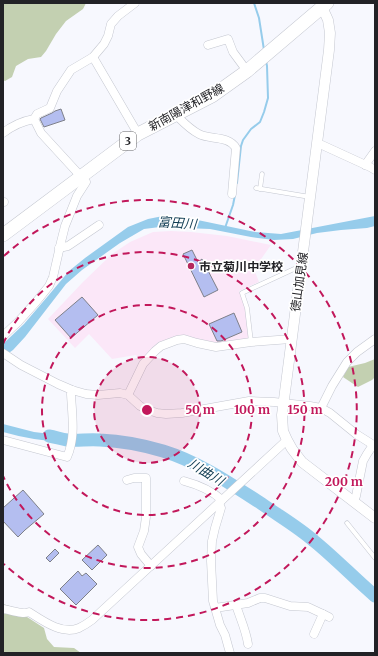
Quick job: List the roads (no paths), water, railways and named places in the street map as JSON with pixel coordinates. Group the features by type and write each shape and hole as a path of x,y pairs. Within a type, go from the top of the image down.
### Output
{"main road":[{"name":"新南陽津和野線","path":"3,235 138,134 212,96 247,71 325,5"}],"street":[{"path":"3,133 11,127 27,120 34,119 37,114 50,108 58,91 71,70 93,57 104,44 111,24 118,16 135,3"},
{"name":"徳山加見線","path":"325,5 330,33 329,50 282,415 287,440 302,462 375,518"},
{"path":"208,45 228,39 233,52 247,71"},
{"path":"93,57 138,134"},
{"path":"177,115 200,135 227,140 234,144 236,148 232,194"},
{"path":"3,336 18,322 49,286 53,277 65,226 77,196 86,182 41,133 34,119"},
{"path":"317,144 375,170"},
{"path":"365,165 375,151"},
{"path":"59,248 68,246 99,225"},
{"path":"128,395 143,364 161,346 177,340 184,339 216,347 251,342 291,339"},
{"path":"321,408 332,386 347,362 357,352 375,339"},
{"path":"3,352 21,365 72,390 86,394 98,395 120,393 128,395 140,406 157,413 166,414 249,401 283,403 321,408 330,413 356,434 374,445 363,461 354,501"},
{"path":"3,440 67,457 71,449 74,429 71,394 72,390"},
{"path":"3,609 25,614 30,612 49,625 58,629 77,629 92,620 287,440"},
{"path":"127,480 134,478 146,478 146,517 144,531 138,547 140,554 151,566"},
{"path":"184,482 194,484 211,491 220,502 221,508 214,528 212,541 211,561 214,601 220,625 225,635 230,653"},
{"path":"216,608 248,603 260,598 265,598 290,606 308,607 326,616 314,634"},
{"path":"236,605 240,620 247,634 248,644"}],"lane":[{"path":"262,174 258,189 310,197"},
{"path":"251,342 247,308 242,293 294,269 300,270"},
{"path":"347,523 375,558"}],"water":[{"name":"富田川","path":"163,216 188,218 255,232 281,234 375,216 375,226 317,233 293,239 274,240 210,229 160,227 144,229 120,243 82,270 66,284 25,337 13,350 3,357 3,344 24,324 69,271 128,227 148,219"},
{"path":"3,424 34,432 67,436 66,442 34,439 3,432"}],"waterway":[{"path":"254,3 259,18 264,50"},
{"path":"237,183 243,140 251,129 260,122 268,98 266,61"},
{"path":"225,228 235,195"},
{"name":"川曲川","path":"49,436 67,440 116,441 148,447 163,451 202,467 227,481 302,531 375,596"}],"place":[{"name":"市立菊川中学校","path":"191,266"}]}
